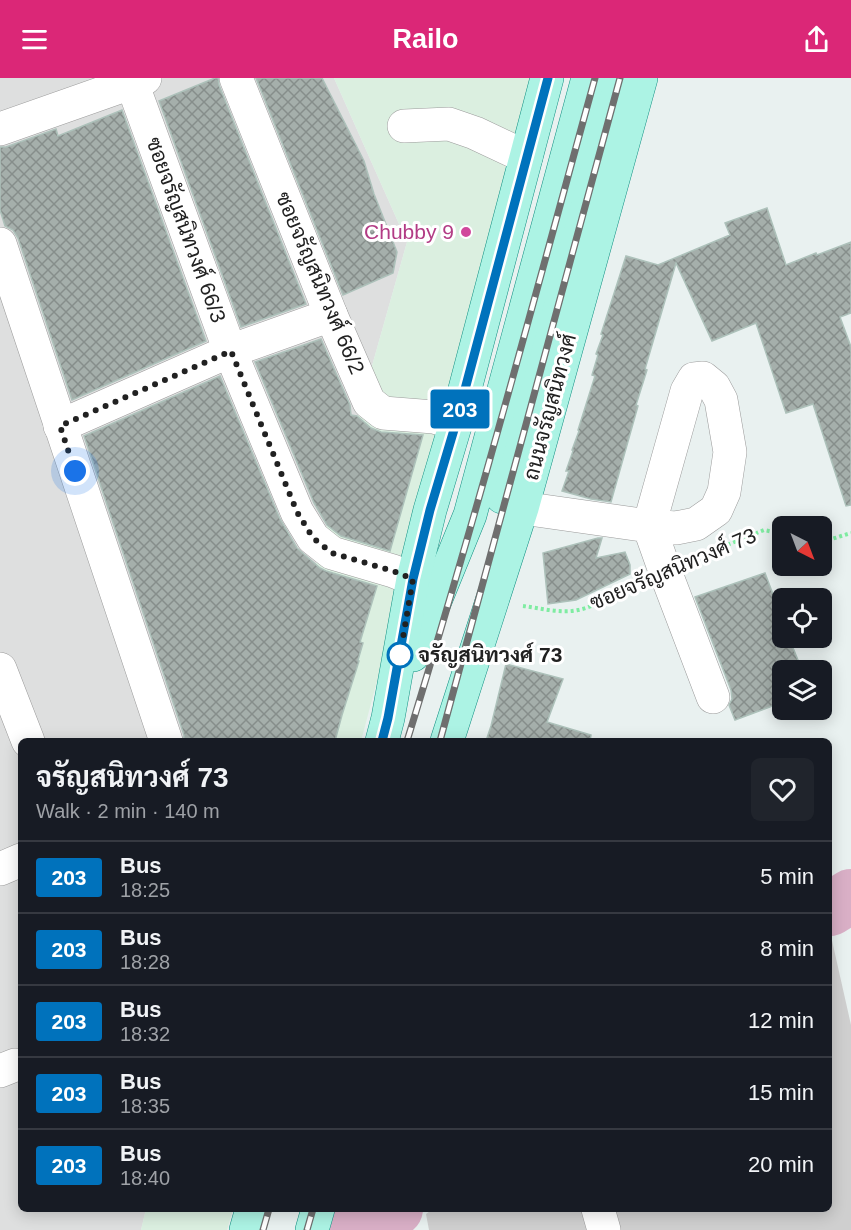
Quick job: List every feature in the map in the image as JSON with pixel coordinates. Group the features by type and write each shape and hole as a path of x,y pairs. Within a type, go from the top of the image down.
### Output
{"main road":[{"path":"385,730 413,579 430,510 456,423 548,78"},
{"path":"385,730 470,515 588,78"},
{"name":"ถนนจรัญสนิทวงศ์","path":"448,737 496,522 614,78"},
{"name":"ถนนจรัญสนิทวงศ์","path":"448,737 522,508 641,78"},
{"path":"246,1230 251,1212"}],"street":[{"name":"ซอยจรัญสนิทวงศ์ 66/2","path":"236,78 331,315 369,402 383,413 434,417 456,423"},
{"path":"0,129 139,81"},
{"name":"ซอยจรัญสนิทวงศ์ 66/3","path":"139,81 231,351 297,512 313,538 332,553 413,579"},
{"path":"404,126 449,124 475,133 526,157"},
{"path":"0,244 165,738"},
{"path":"60,426 231,351 331,315"},
{"path":"522,508 649,526 713,697"},
{"path":"0,669 15,728"},
{"path":"0,869 18,862"},
{"path":"599,1212 604,1230"}],"path":[{"name":"ซอยจรัญสนิทวงศ์ 73","path":"720,548 764,530 772,532"},
{"path":"832,539 851,533"},
{"name":"ซอยจรัญสนิทวงศ์ 73","path":"492,602 559,611 578,610 664,571"}],"shaded area":[{"path":"0,78 334,78 407,242 267,738 18,738 18,1212 145,1212 141,1230 0,1230"},
{"path":"334,78 538,78 362,738 267,738 407,242"},
{"path":"832,940 851,1025 851,1230 429,1230 426,1214 429,1212 832,1212"},
{"path":"145,1212 232,1212 227,1230 141,1230"}],"building":[{"path":"218,78 306,304 241,327 159,101"},
{"path":"256,78 322,78 364,161 374,194 397,252 393,273 343,295"},
{"path":"122,110 206,341 72,400 18,238 13,230 5,226 0,210 0,147 6,147 56,129 58,136"},
{"path":"767,208 786,265 851,242 851,313 840,317 851,347 851,505 846,506 813,404 786,413 756,323 712,341 676,263 645,369 647,370 636,405 638,406 611,502 562,491 595,376 592,375 603,335 601,334 626,256 658,265 730,235 725,223"},
{"path":"321,339 350,405 351,415 357,416 371,428 381,432 423,435 390,551 341,536 327,525 314,503 255,362"},
{"path":"220,376 280,519 297,548 326,571 377,586 360,642 363,643 359,661 336,738 184,738 84,436"},
{"path":"602,538 596,558 625,552 630,565 630,574 576,600 548,604 543,553"},
{"path":"765,573 772,592 772,648 793,648 798,660 772,660 772,706 735,720 729,705 732,699 731,690 695,597"},
{"path":"506,664 563,679 547,722 591,735 590,738 487,738"}],"waterway":[{"path":"832,908 851,896"},
{"path":"348,1230 381,1221 392,1212"}],"railway":[{"path":"408,738 480,493 595,78"},
{"path":"441,738 620,78"},
{"path":"263,1230 268,1212"},
{"path":"307,1230 312,1212"}],"bus line":[{"name":"203","path":"383,738 413,579 430,510 456,423 548,78"}],"place":[{"name":"Chubby 9","path":"466,232"},
{"name":"จรัญสนิทวงศ์ 73","path":"400,655"}],"route":[{"path":"75,471 60,426 231,351 297,512 313,538 332,553 413,579 400,655"}]}
